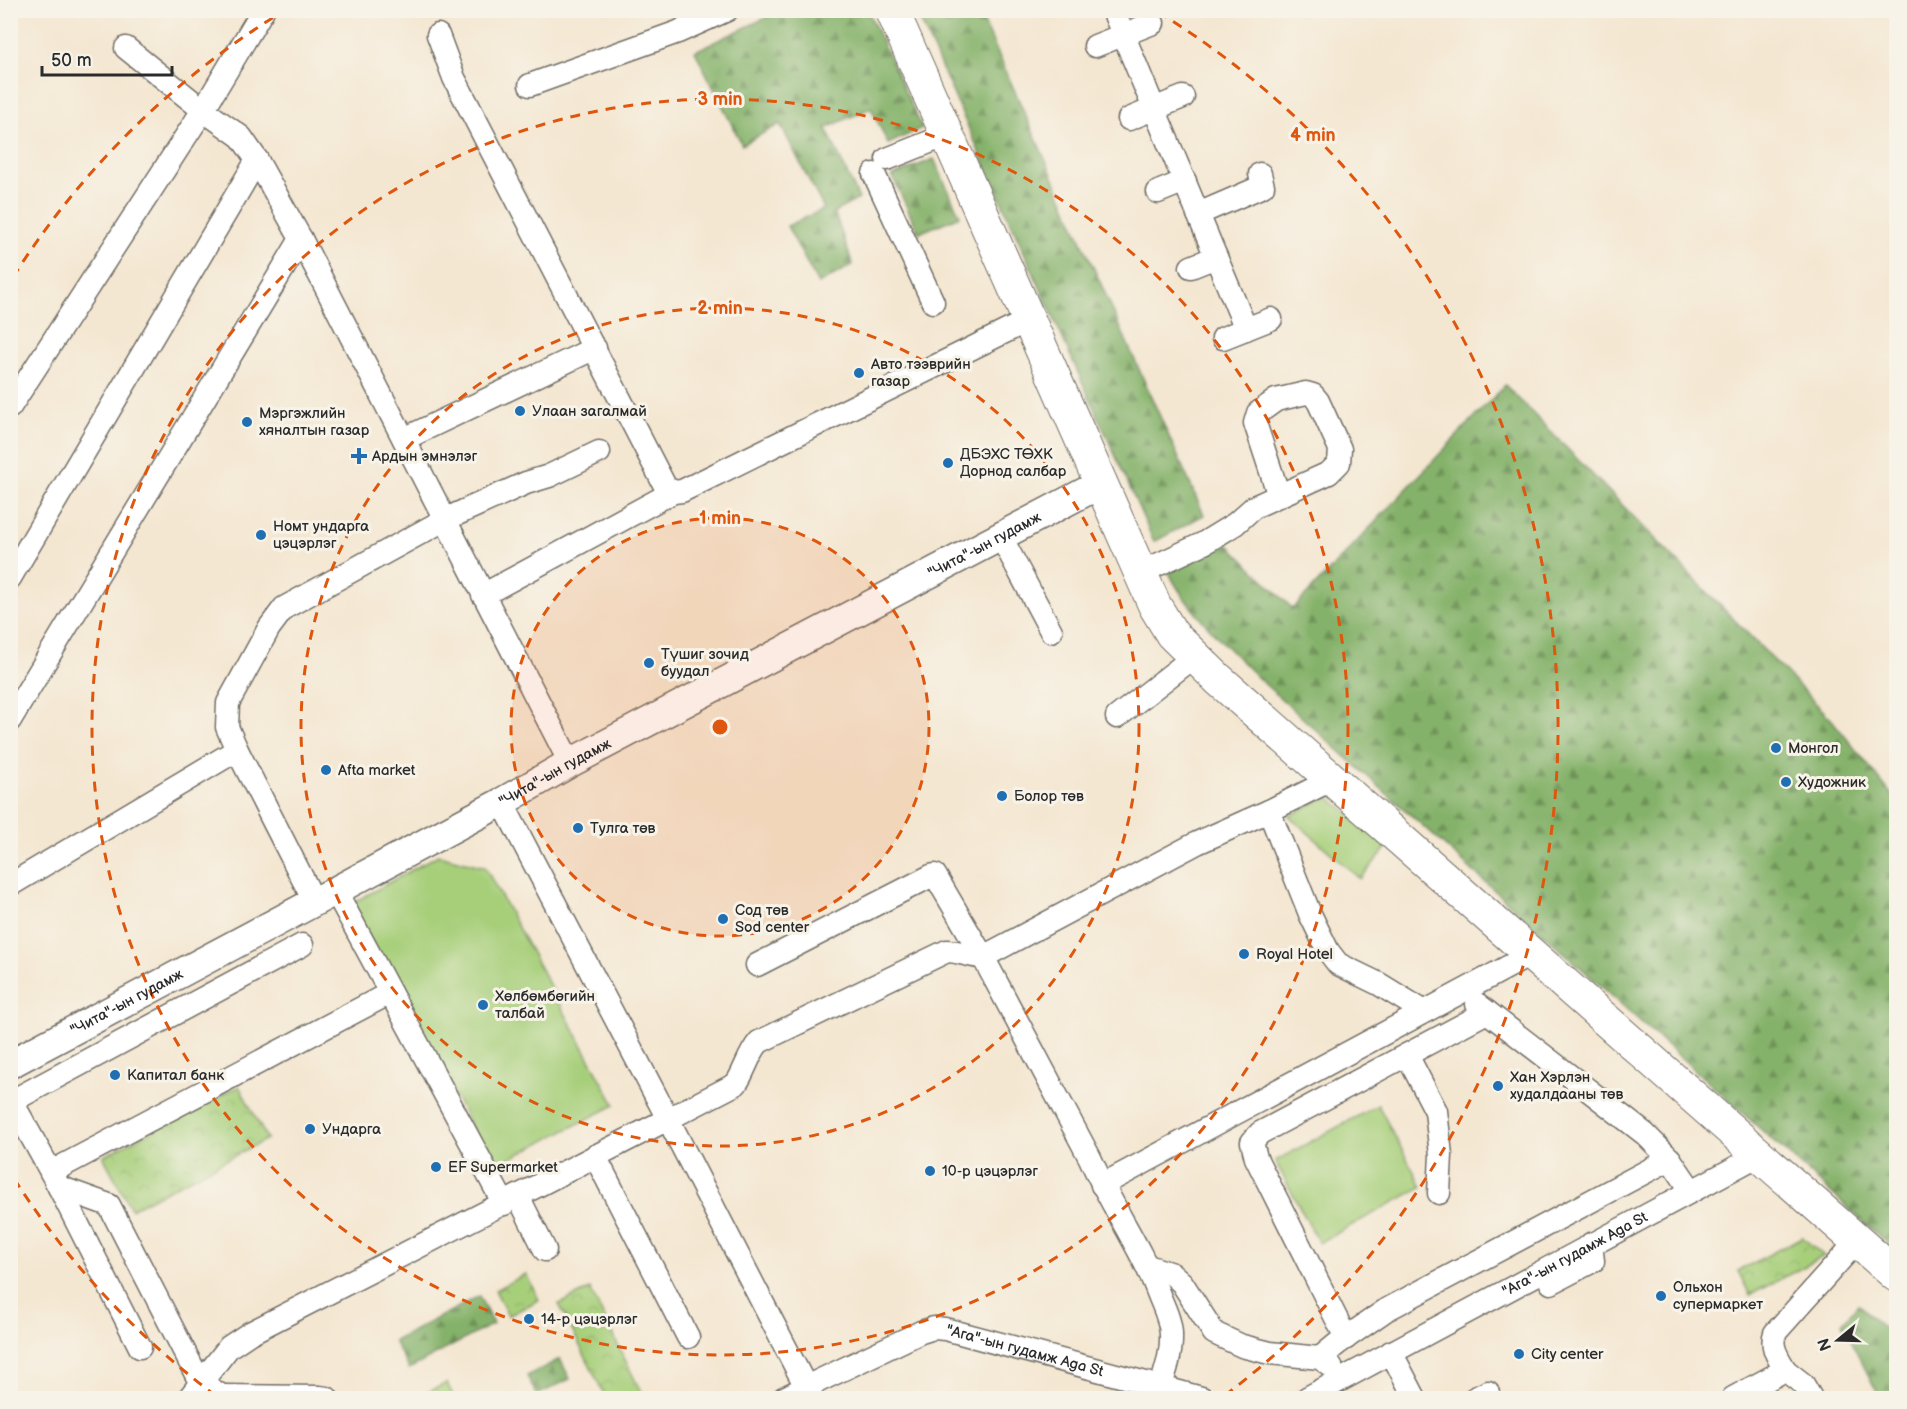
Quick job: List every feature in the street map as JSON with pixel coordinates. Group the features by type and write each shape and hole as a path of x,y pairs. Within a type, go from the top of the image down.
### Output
{"highway":[{"path":"892,10 1140,573 1155,606 1172,634 1194,656 1896,1275"}],"main road":[{"name":"\"Чита\"-ын гудамж","path":"10,1064 502,802 996,533 1102,483"}],"street":[{"path":"10,407 203,110 263,10"},
{"path":"1113,10 1246,329"},
{"path":"530,85 678,32 714,13"},
{"path":"1095,46 1153,23"},
{"path":"438,35 454,78 665,486 673,492"},
{"path":"126,48 203,110 241,137 257,160 301,239 570,763"},
{"path":"1129,120 1183,97"},
{"path":"933,302 880,166 947,135"},
{"path":"10,578 257,160"},
{"path":"1198,214 1263,186 1260,174"},
{"path":"1158,192 1185,181"},
{"path":"10,720 301,239"},
{"path":"1191,267 1216,257"},
{"path":"1223,338 1271,319"},
{"path":"483,595 673,492 682,491 1029,320"},
{"path":"404,439 595,348"},
{"path":"1140,573 1204,543 1235,524 1254,507 1279,496 1329,473 1339,463 1340,449 1313,395 1306,393 1276,400 1258,413 1255,423 1279,496"},
{"path":"545,1250 507,1202 390,993 325,896 237,750 227,727 228,703 269,628 284,608 444,520 526,483 549,476 599,452"},
{"path":"996,533 1051,631"},
{"path":"1117,717 1194,656"},
{"path":"10,885 237,750"},
{"path":"195,1390 230,1347 250,1333 736,1084 751,1051 759,1042 947,951 957,951 970,957 983,957 1197,843 1333,779"},
{"path":"502,802 809,1392"},
{"path":"1269,811 1310,914 1328,951 1338,963 1379,984 1423,1011"},
{"path":"757,965 935,876 983,957 1090,1158 1102,1185 1148,1266 1169,1320 1172,1335 1170,1351 1158,1393"},
{"path":"140,1347 55,1179 11,1099 302,945"},
{"path":"1102,1185 1532,954"},
{"path":"170,978 188,1005"},
{"path":"1461,991 1645,1134 1670,1159 1694,1197"},
{"path":"55,1179 390,993"},
{"path":"1346,1338 1256,1158 1251,1142 1260,1133 1487,1012"},
{"path":"1407,1055 1436,1111 1441,1155 1439,1193"},
{"name":"\"Ага\"-ын гудамж Aga St","path":"1307,1398 1466,1311 1527,1287 1597,1241 1694,1197 1759,1155"},
{"path":"595,1156 687,1337"},
{"path":"1320,1358 1386,1310 1670,1159"},
{"path":"55,1179 109,1205 195,1390"},
{"path":"1811,1398 1803,1384 1785,1370 1772,1342 1775,1333 1858,1240"},
{"path":"1148,1266 1172,1274 1182,1283 1214,1333 1242,1346 1270,1353 1320,1358 1347,1377"},
{"name":"\"Ага\"-ын гудамж Aga St","path":"784,1398 809,1392 921,1332 934,1328 945,1329 1158,1393 1202,1398"},
{"path":"1391,1352 1415,1398"},
{"path":"1732,1398 1785,1370"},
{"path":"195,1390 224,1397 327,1398"}],"green space":[{"path":"780,11 868,11 922,128 888,144 871,108 826,128 859,199 834,212 853,265 818,284 787,226 824,209 780,124 742,145 695,51"},
{"path":"916,11 979,11 1204,515 1154,542"},
{"path":"934,159 960,216 919,233 892,176"},
{"path":"1505,385 1832,720 1896,800 1896,1127 1890,1132 1896,1140 1896,1251 1257,677 1193,609 1173,580 1167,566 1228,544 1293,609"},
{"path":"1328,796 1388,846 1360,879 1289,816"},
{"name":"Хөлбөмбөгийн талбай","path":"438,855 485,867 615,1105 493,1167 351,904"},
{"path":"239,1086 267,1139 131,1209 103,1156"},
{"path":"1378,1105 1422,1187 1319,1243 1275,1161"},
{"path":"1802,1237 1824,1256 1750,1295 1738,1271"},
{"path":"526,1274 539,1300 508,1316 495,1290"},
{"path":"590,1289 644,1398 606,1398 559,1304"},
{"path":"479,1296 493,1324 409,1369 394,1341"},
{"path":"1858,1304 1896,1340 1896,1398 1880,1398 1842,1323"},
{"path":"560,1359 570,1379 537,1395 527,1376"},
{"path":"447,1383 454,1398 416,1398"}],"place":[{"name":"Авто тээврийн газар","path":"859,373"},
{"name":"Улаан загалмай","path":"520,411"},
{"name":"Мэргэжлийн хяналтын газар","path":"247,422"},
{"name":"Ардын эмнэлэг","path":"359,456"},
{"name":"ДБЭХС ТӨХК Дорнод салбар","path":"948,463"},
{"name":"Номт ундарга цэцэрлэг","path":"261,535"},
{"name":"Түшиг зочид буудал","path":"649,663"},
{"name":"Монгол","path":"1776,748"},
{"name":"Afta market","path":"326,770"},
{"name":"Художник","path":"1786,782"},
{"name":"Болор төв","path":"1002,796"},
{"name":"Тулга төв","path":"578,828"},
{"name":"Сод төв Sod center","path":"723,919"},
{"name":"Royal Hotel","path":"1244,954"},
{"name":"Хөлбөмбөгийн талбай","path":"483,1005"},
{"name":"Капитал банк","path":"115,1075"},
{"name":"Хан Хэрлэн худалдааны төв","path":"1498,1086"},
{"name":"Ундарга","path":"310,1129"},
{"name":"EF Supermarket","path":"436,1167"},
{"name":"10-р цэцэрлэг","path":"930,1171"},
{"name":"Ольхон супермаркет","path":"1661,1296"},
{"name":"14-р цэцэрлэг","path":"529,1319"},
{"name":"City center","path":"1519,1354"}]}
